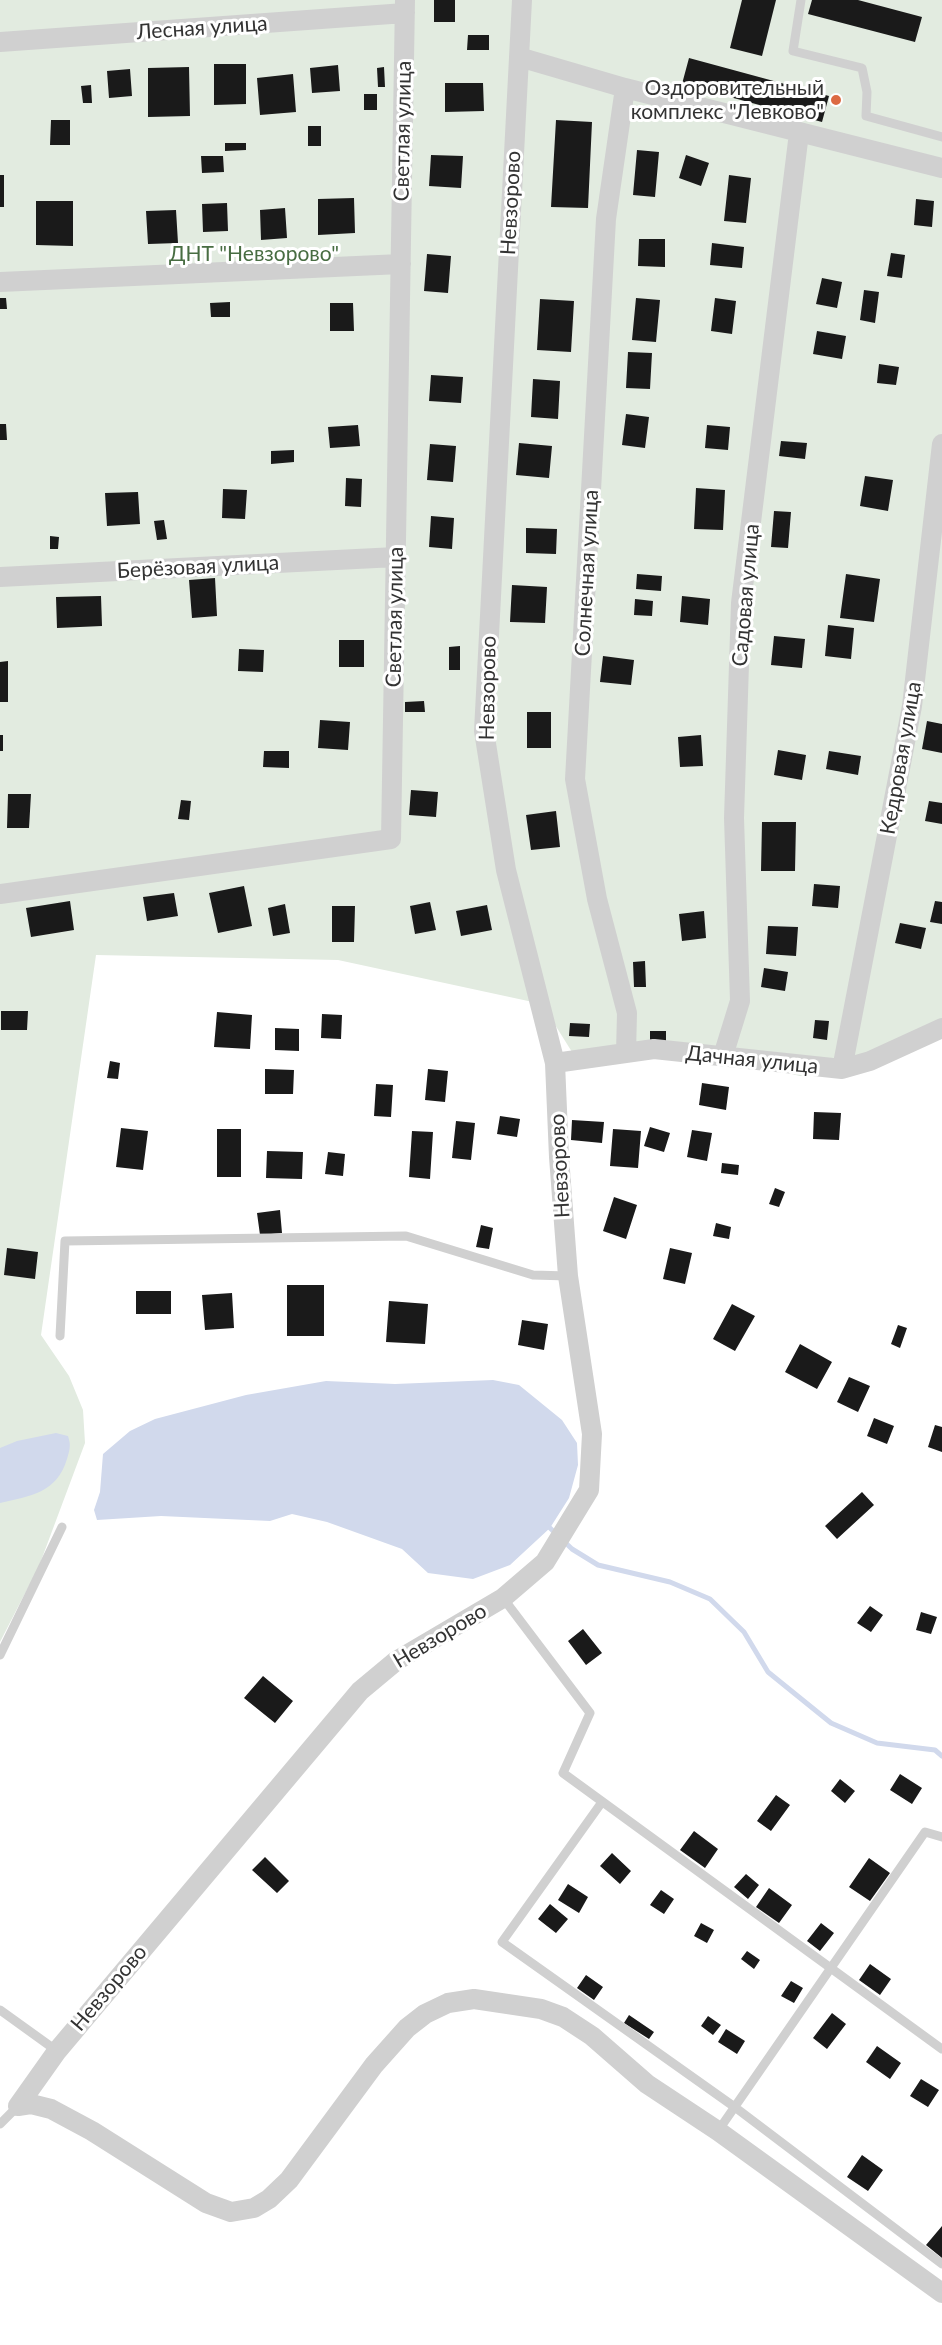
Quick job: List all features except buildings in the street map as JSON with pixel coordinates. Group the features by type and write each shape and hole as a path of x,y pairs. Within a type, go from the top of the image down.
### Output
{"street":[{"name":"Невзорово","path":"18,2106 57,2051 360,1691 396,1660 502,1598 545,1563 589,1490 592,1434 568,1276 555,1063 506,870 484,730 522,0"},
{"name":"Лесная улица","path":"0,42 405,7"},
{"name":"Светлая улица","path":"0,894 391,839 405,7"},
{"path":"519,57 625,88 942,168"},
{"name":"Солнечная улица","path":"625,88 606,219 575,779 597,899 627,1013 626,1053"},
{"name":"Садовая улица","path":"723,1056 740,1001 734,818 741,603 799,133"},
{"path":"0,282 401,264"},
{"name":"Кедровая улица","path":"842,1070 912,706 942,444"},
{"name":"Берёзовая улица","path":"0,577 396,556"},
{"name":"Дачная улица","path":"555,1063 654,1049 842,1070 870,1061 942,1028"},
{"path":"18,2106 31,2104 51,2109 93,2131 206,2204 231,2212 254,2208 269,2199 289,2180 374,2065 407,2028 425,2014 448,2003 474,1999 541,2009 563,2017 592,2036 647,2084 718,2131 942,2293"}],"lane":[{"path":"801,0 793,51 862,68 867,92 866,116 942,137"},
{"path":"60,1336 65,1240 406,1236 533,1275 568,1276"},
{"path":"0,1655 62,1527"},
{"path":"502,1598 590,1713 563,1773 942,2049"},
{"path":"602,1802 502,1942 736,2108 942,2264"},
{"path":"718,2131 925,1832 942,1837"},
{"path":"0,2010 57,2051"},
{"path":"0,2124 18,2106"}],"green space":[{"name":"ДНТ \"Невзорово\"","path":"0,0 942,0 942,1023 870,1068 800,1076 670,1045 572,1052 542,1004 338,960 96,955 41,1335 69,1376 83,1410 85,1443 39,1566 0,1642"}],"water":[{"path":"493,1380 519,1385 562,1420 577,1443 578,1465 569,1498 550,1528 510,1565 473,1579 428,1573 402,1549 327,1522 292,1514 270,1521 161,1516 97,1520 94,1510 100,1492 103,1454 130,1431 155,1419 246,1395 326,1381 395,1384"},
{"path":"56,1433 68,1436 70,1445 67,1459 57,1479 32,1495 0,1503 0,1448 17,1441"}],"waterway":[{"path":"550,1528 572,1549 598,1565 670,1582 710,1599 744,1632 768,1672 831,1723 877,1743 935,1750 942,1756"}],"place":[{"name":"Оздоровительный комплекс \"Левково\"","path":"836,100"}]}
